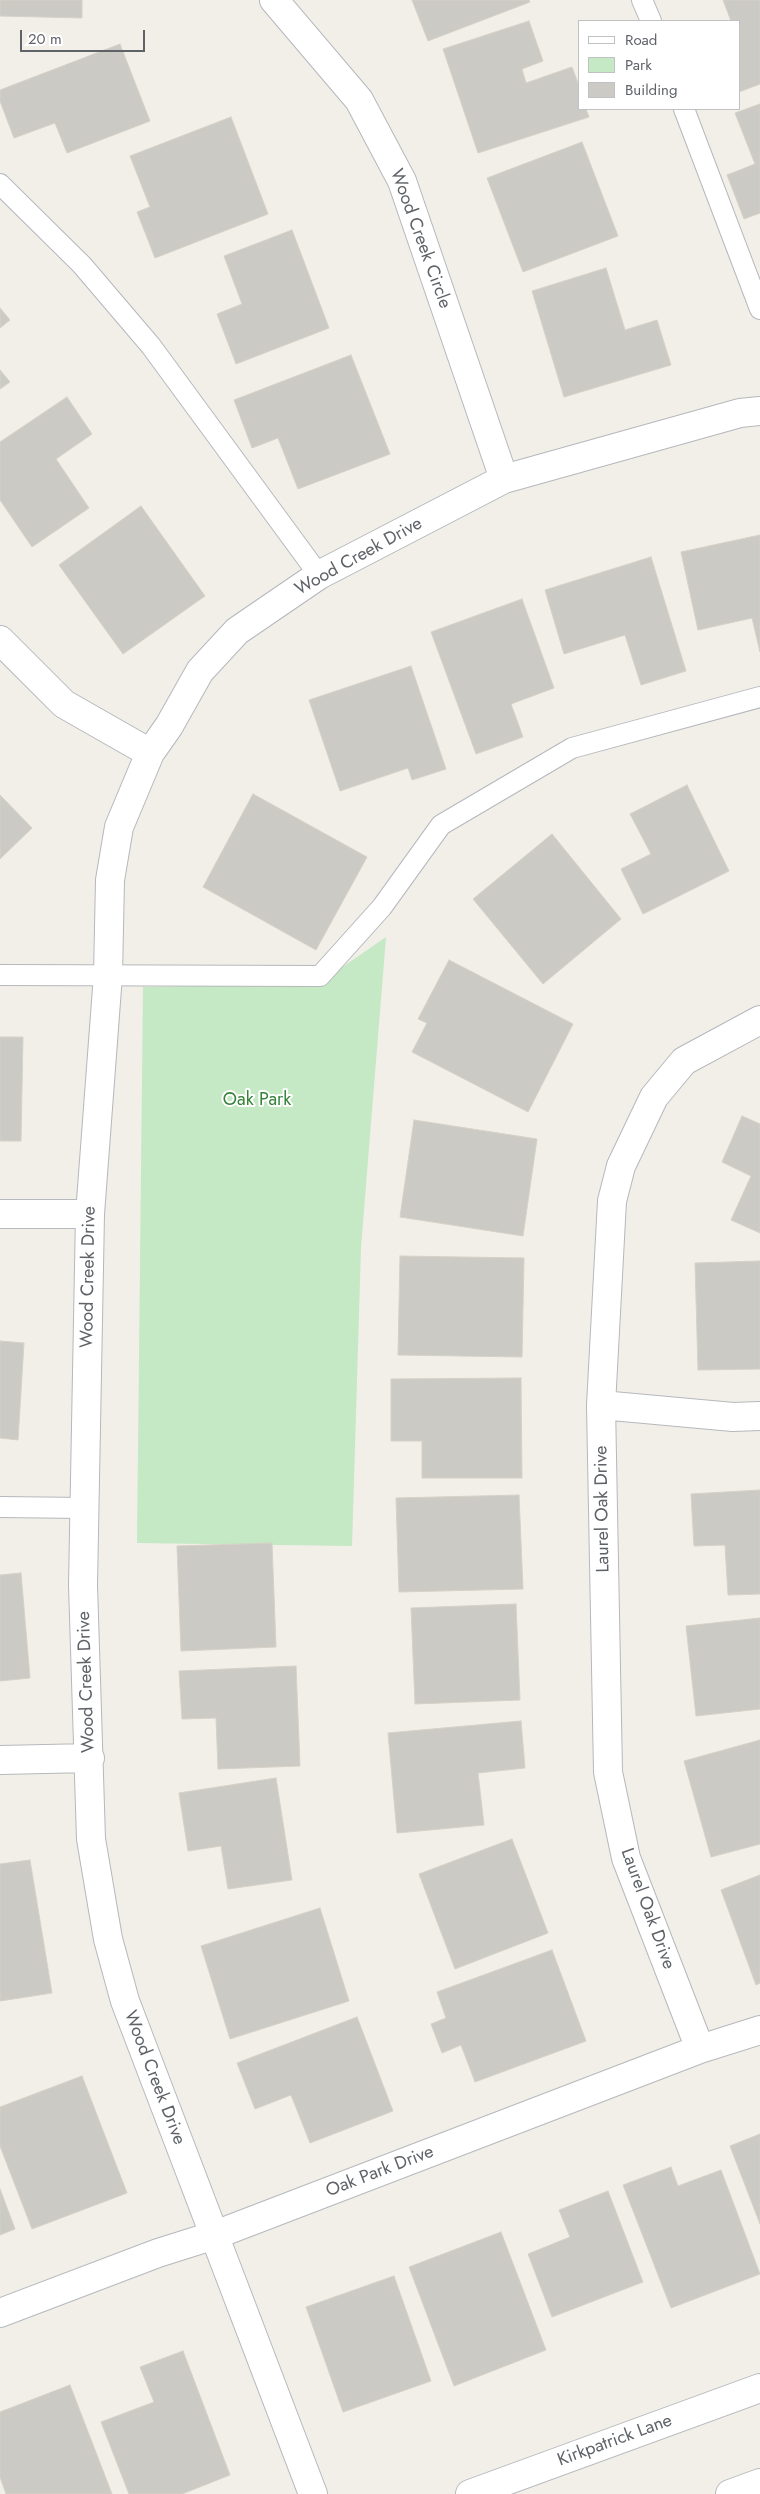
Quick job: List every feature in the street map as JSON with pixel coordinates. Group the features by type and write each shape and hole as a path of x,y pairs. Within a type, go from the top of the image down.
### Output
{"street":[{"name":"Wood Creek Circle","path":"274,0 359,100 402,181 504,479"},
{"name":"Wood Creek Drive","path":"313,2494 125,2001 108,1939 91,1839 90,1758 83,1585 90,1214 108,975 110,880 119,827 150,752 170,726 200,671 231,638 319,575 504,479 740,413 760,411"},
{"path":"0,640 64,704 150,752"},
{"name":"Laurel Oak Drive","path":"700,2049 626,1858 608,1772 601,1405 612,1201 621,1166 654,1097 684,1060 760,1020"},
{"path":"0,1214 90,1214"},
{"path":"601,1405 733,1417 760,1416"},
{"path":"0,1760 90,1758"},
{"name":"Oak Park Drive","path":"0,2313 158,2253 215,2235 700,2049 760,2030"},
{"name":"Kirkpatrick Lane","path":"470,2494 760,2388"},
{"path":"730,2494 760,2483"}],"lane":[{"path":"642,0 650,20"},
{"path":"684,110 760,309"},
{"path":"0,184 82,265 151,346 319,575"},
{"path":"0,975 320,976 382,907 441,825 572,748 760,697"},
{"path":"0,1507 85,1508"}],"green space":[{"name":"Oak Park","path":"386,937 361,1247 352,1546 137,1543 143,987 318,984"}],"building":[{"path":"0,0 82,0 82,18 0,16"},
{"path":"412,0 529,0 530,2 428,41"},
{"path":"723,0 760,0 760,84 740,92 740,20 731,20"},
{"path":"529,21 543,61 522,69 526,83 572,67 578,83 578,110 586,110 589,117 478,153 443,49"},
{"path":"120,44 150,121 67,153 55,123 14,138 0,101 0,90"},
{"path":"760,104 760,213 744,219 727,175 755,164 735,113"},
{"path":"231,117 268,214 155,258 137,212 150,207 130,156"},
{"path":"582,142 618,236 523,272 487,178"},
{"path":"292,230 329,328 236,364 217,314 242,304 224,256"},
{"path":"606,268 625,330 657,320 671,365 564,397 532,291"},
{"path":"0,308 10,320 0,328"},
{"path":"351,355 390,454 298,489 278,438 252,448 234,400"},
{"path":"0,370 10,382 0,389"},
{"path":"67,397 92,434 56,459 89,508 32,547 0,500 0,442"},
{"path":"141,506 205,596 123,654 59,565"},
{"path":"760,535 760,652 752,618 698,630 681,552"},
{"path":"651,557 686,671 641,685 625,635 564,654 545,590"},
{"path":"522,599 554,688 511,704 523,737 476,754 431,632"},
{"path":"411,666 446,769 412,780 408,768 340,791 309,700"},
{"path":"687,785 729,871 643,914 621,869 651,854 630,814"},
{"path":"253,794 367,857 316,950 203,887"},
{"path":"0,795 32,828 0,859"},
{"path":"552,834 621,919 543,984 473,899"},
{"path":"449,960 573,1024 528,1112 412,1052 427,1023 418,1019"},
{"path":"0,1037 23,1037 21,1141 0,1141"},
{"path":"742,1116 760,1124 760,1233 731,1220 751,1176 722,1162"},
{"path":"414,1120 537,1139 523,1236 400,1217"},
{"path":"400,1256 524,1258 522,1357 398,1355"},
{"path":"760,1261 760,1369 698,1370 695,1263"},
{"path":"0,1341 24,1343 18,1440 0,1438"},
{"path":"521,1378 522,1478 422,1478 422,1441 391,1441 391,1379"},
{"path":"760,1490 760,1594 728,1595 725,1545 694,1546 691,1494"},
{"path":"519,1495 523,1589 399,1592 396,1498"},
{"path":"272,1543 276,1647 181,1651 177,1546"},
{"path":"21,1573 30,1678 0,1681 0,1575"},
{"path":"516,1604 520,1700 415,1704 411,1608"},
{"path":"760,1618 760,1709 696,1716 686,1626"},
{"path":"296,1666 300,1766 218,1769 216,1718 182,1719 179,1671"},
{"path":"521,1721 525,1768 478,1773 484,1825 397,1833 388,1733"},
{"path":"760,1740 760,1844 711,1857 684,1761"},
{"path":"276,1778 292,1880 228,1889 221,1846 188,1851 179,1793"},
{"path":"512,1839 548,1933 455,1969 419,1874"},
{"path":"30,1860 52,1993 0,2001 0,1864"},
{"path":"760,1875 760,1983 756,1985 721,1890"},
{"path":"320,1908 349,2001 230,2039 201,1946"},
{"path":"552,1950 586,2041 475,2082 461,2045 442,2053 431,2024 446,2018 437,1992"},
{"path":"357,2017 393,2111 310,2143 291,2095 255,2109 237,2063"},
{"path":"82,2076 127,2193 32,2229 0,2146 0,2107"},
{"path":"760,2134 760,2224 730,2146"},
{"path":"671,2167 678,2186 721,2170 760,2274 671,2308 623,2185"},
{"path":"0,2189 15,2229 0,2235"},
{"path":"608,2191 643,2282 552,2317 528,2254 570,2237 559,2210"},
{"path":"501,2232 546,2350 454,2386 409,2267"},
{"path":"394,2276 431,2381 343,2412 306,2307"},
{"path":"183,2351 230,2475 182,2494 129,2494 101,2422 154,2402 140,2367"},
{"path":"70,2385 112,2494 6,2494 0,2477 0,2412"}]}
